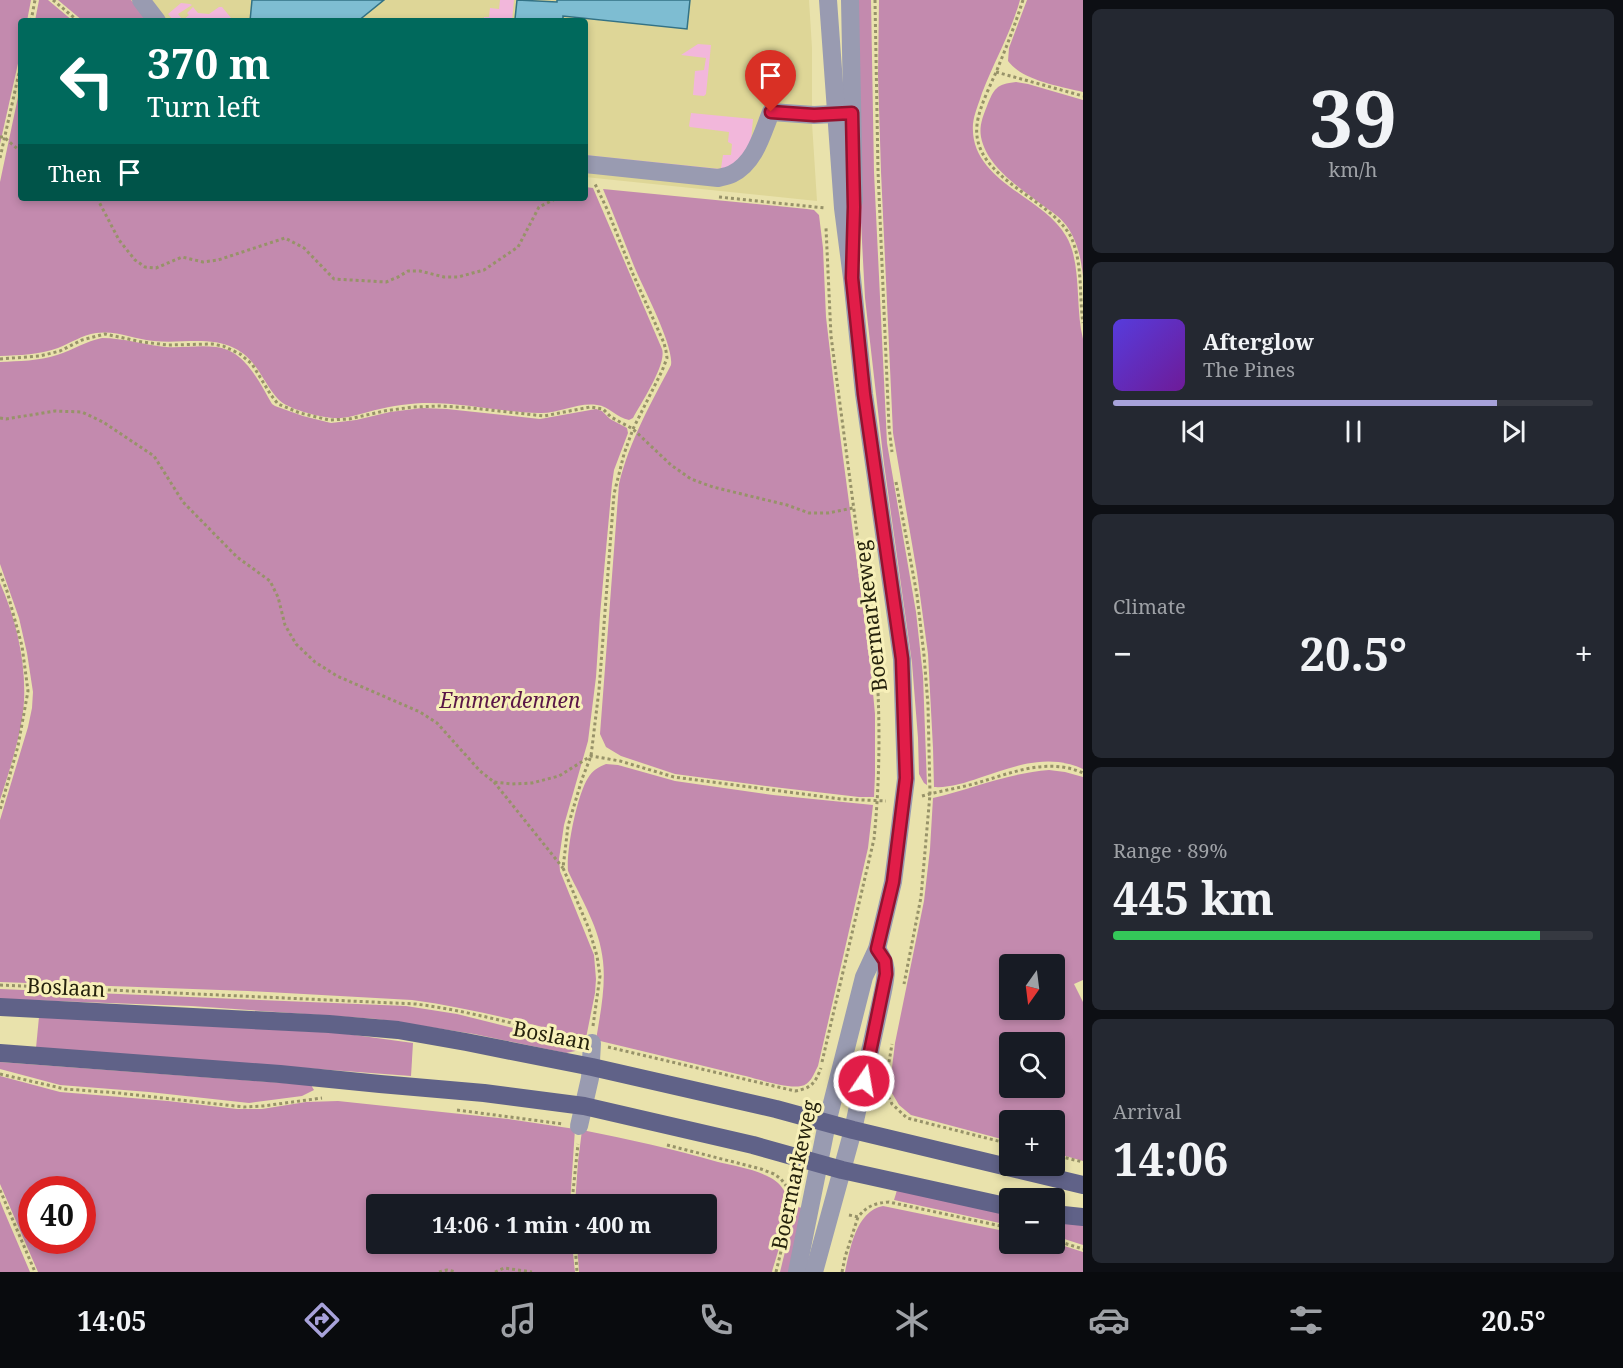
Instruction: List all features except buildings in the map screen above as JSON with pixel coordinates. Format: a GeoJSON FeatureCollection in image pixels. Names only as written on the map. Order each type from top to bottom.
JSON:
{"type":"FeatureCollection","features":[{"type":"Feature","properties":{"kind":"main road","name":"Boslaan"},"geometry":{"type":"LineString","coordinates":[[0,1007],[329,1024],[398,1030],[592,1067],[776,1109],[853,1130],[1083,1185]]}},
{"type":"Feature","properties":{"kind":"main road"},"geometry":{"type":"LineString","coordinates":[[0,1053],[269,1073],[484,1093],[584,1106],[753,1145],[842,1170],[999,1205]]}},
{"type":"Feature","properties":{"kind":"main road"},"geometry":{"type":"LineString","coordinates":[[1065,1215],[1083,1217]]}},
{"type":"Feature","properties":{"kind":"street"},"geometry":{"type":"LineString","coordinates":[[141,0],[155,18]]}},
{"type":"Feature","properties":{"kind":"street","name":"Boermarkeweg"},"geometry":{"type":"LineString","coordinates":[[828,0],[844,113]]}},
{"type":"Feature","properties":{"kind":"street","name":"Boermarkeweg"},"geometry":{"type":"LineString","coordinates":[[797,1272],[827,1123],[864,976],[877,949],[893,882],[906,778],[902,659],[864,394],[843,208],[844,113],[850,0]]}},
{"type":"Feature","properties":{"kind":"street"},"geometry":{"type":"LineString","coordinates":[[588,164],[717,178],[732,174],[754,154],[771,112],[814,115],[844,113]]}},
{"type":"Feature","properties":{"kind":"street","name":"Boermarkeweg"},"geometry":{"type":"LineString","coordinates":[[814,1272],[853,1130],[886,974],[885,961],[877,949]]}},
{"type":"Feature","properties":{"kind":"street"},"geometry":{"type":"LineString","coordinates":[[579,1126],[592,1067],[592,1043]]}},
{"type":"Feature","properties":{"kind":"path"},"geometry":{"type":"LineString","coordinates":[[32,18],[35,0]]}},
{"type":"Feature","properties":{"kind":"path"},"geometry":{"type":"LineString","coordinates":[[53,0],[74,18]]}},
{"type":"Feature","properties":{"kind":"path"},"geometry":{"type":"LineString","coordinates":[[1023,0],[983,103],[977,125],[980,149],[985,158],[1007,181],[1054,216],[1071,237],[1079,270],[1083,323]]}},
{"type":"Feature","properties":{"kind":"path"},"geometry":{"type":"LineString","coordinates":[[996,72],[1083,96]]}},
{"type":"Feature","properties":{"kind":"path"},"geometry":{"type":"LineString","coordinates":[[0,158],[2,137],[18,76]]}},
{"type":"Feature","properties":{"kind":"path"},"geometry":{"type":"LineString","coordinates":[[2,137],[18,150]]}},
{"type":"Feature","properties":{"kind":"path"},"geometry":{"type":"LineString","coordinates":[[563,868],[568,826],[591,756],[599,690],[614,494],[633,429],[667,358],[595,184]]}},
{"type":"Feature","properties":{"kind":"path"},"geometry":{"type":"LineString","coordinates":[[99,201],[119,240],[135,260],[145,267],[156,268],[182,257],[203,262],[218,260],[285,238],[304,248],[334,279],[386,282],[408,271],[458,277],[484,270],[518,247],[539,207],[551,201]]}},
{"type":"Feature","properties":{"kind":"path"},"geometry":{"type":"LineString","coordinates":[[826,220],[831,336],[878,692],[879,729],[878,801],[874,839],[820,1070],[840,1075]]}},
{"type":"Feature","properties":{"kind":"path"},"geometry":{"type":"LineString","coordinates":[[0,359],[40,356],[105,334],[168,345],[212,344],[232,350],[252,364],[278,404],[329,420],[413,407],[472,408],[544,416],[590,407],[603,409],[611,417],[633,429],[671,465],[691,479],[713,487],[787,505],[808,513],[828,513],[853,508]]}},
{"type":"Feature","properties":{"kind":"path"},"geometry":{"type":"LineString","coordinates":[[0,418],[55,411],[82,412],[103,422],[154,456],[183,502],[237,557],[270,581],[278,597],[285,625],[296,644],[315,662],[337,676],[420,712],[437,723],[480,771],[494,782],[563,868],[589,929],[600,976],[591,1036],[592,1043]]}},
{"type":"Feature","properties":{"kind":"path"},"geometry":{"type":"LineString","coordinates":[[0,573],[22,646],[28,692],[18,746],[0,810]]}},
{"type":"Feature","properties":{"kind":"path"},"geometry":{"type":"LineString","coordinates":[[494,782],[532,783],[559,776],[591,756],[620,761],[674,777],[806,795],[878,801]]}},
{"type":"Feature","properties":{"kind":"path"},"geometry":{"type":"LineString","coordinates":[[930,794],[1025,769],[1055,766],[1083,773]]}},
{"type":"Feature","properties":{"kind":"path"},"geometry":{"type":"LineString","coordinates":[[0,1074],[65,1089],[244,1107],[324,1098]]}},
{"type":"Feature","properties":{"kind":"path"},"geometry":{"type":"LineString","coordinates":[[864,1081],[885,1086],[892,1104],[907,1118],[999,1141]]}},
{"type":"Feature","properties":{"kind":"path"},"geometry":{"type":"LineString","coordinates":[[776,1109],[781,1089]]}},
{"type":"Feature","properties":{"kind":"path"},"geometry":{"type":"LineString","coordinates":[[453,1110],[579,1126],[573,1194]]}},
{"type":"Feature","properties":{"kind":"path"},"geometry":{"type":"LineString","coordinates":[[660,1144],[761,1168],[781,1179],[787,1187],[791,1202],[811,1206]]}},
{"type":"Feature","properties":{"kind":"path"},"geometry":{"type":"LineString","coordinates":[[1065,1158],[1083,1162]]}},
{"type":"Feature","properties":{"kind":"path"},"geometry":{"type":"LineString","coordinates":[[0,1190],[35,1272]]}},
{"type":"Feature","properties":{"kind":"path"},"geometry":{"type":"LineString","coordinates":[[842,1272],[858,1217],[870,1205],[889,1203],[999,1226]]}},
{"type":"Feature","properties":{"kind":"path"},"geometry":{"type":"LineString","coordinates":[[830,1210],[858,1217]]}},
{"type":"Feature","properties":{"kind":"path"},"geometry":{"type":"LineString","coordinates":[[1065,1243],[1083,1249]]}},
{"type":"Feature","properties":{"kind":"path"},"geometry":{"type":"LineString","coordinates":[[576,1254],[577,1272]]}},
{"type":"Feature","properties":{"kind":"path"},"geometry":{"type":"LineString","coordinates":[[495,1272],[504,1268],[532,1272]]}},
{"type":"Feature","properties":{"kind":"path"},"geometry":{"type":"LineString","coordinates":[[439,1272],[447,1270],[456,1272]]}},
{"type":"Feature","properties":{"kind":"shaded area"},"geometry":{"type":"Polygon","coordinates":[[[61,0],[809,0],[812,48],[812,123],[817,201],[588,177],[588,18],[82,18],[61,0]]]}},
{"type":"Feature","properties":{"kind":"shaded area"},"geometry":{"type":"Polygon","coordinates":[[[500,0],[514,0],[512,18],[484,18],[489,17],[490,8],[499,9],[500,0]]]}},
{"type":"Feature","properties":{"kind":"shaded area"},"geometry":{"type":"Polygon","coordinates":[[[181,3],[192,5],[178,14],[181,18],[171,18],[168,14],[181,3]]]}},
{"type":"Feature","properties":{"kind":"shaded area"},"geometry":{"type":"Polygon","coordinates":[[[193,7],[198,13],[209,14],[222,7],[231,18],[185,18],[193,7]]]}},
{"type":"Feature","properties":{"kind":"shaded area"},"geometry":{"type":"Polygon","coordinates":[[[698,44],[711,45],[704,96],[693,95],[695,71],[704,70],[706,58],[681,55],[698,44]]]}},
{"type":"Feature","properties":{"kind":"shaded area"},"geometry":{"type":"Polygon","coordinates":[[[691,113],[753,119],[751,141],[746,154],[727,170],[588,158],[588,155],[720,169],[723,155],[731,155],[732,144],[728,142],[729,132],[689,126],[691,113]]]}},
{"type":"Feature","properties":{"kind":"green space"},"geometry":{"type":"Polygon","coordinates":[[[0,0],[31,0],[28,18],[18,18],[18,63],[0,144],[0,0]]]}},
{"type":"Feature","properties":{"kind":"green space"},"geometry":{"type":"Polygon","coordinates":[[[39,0],[48,0],[69,18],[36,18],[39,0]]]}},
{"type":"Feature","properties":{"kind":"green space"},"geometry":{"type":"Polygon","coordinates":[[[58,0],[131,0],[146,18],[79,18],[58,0]]]}},
{"type":"Feature","properties":{"kind":"green space"},"geometry":{"type":"Polygon","coordinates":[[[859,0],[871,0],[874,172],[887,443],[916,612],[923,676],[927,785],[919,774],[912,663],[884,464],[865,298],[859,185],[859,0]]]}},
{"type":"Feature","properties":{"kind":"green space"},"geometry":{"type":"Polygon","coordinates":[[[879,0],[1020,0],[982,93],[973,124],[975,144],[983,160],[995,174],[1055,222],[1066,236],[1074,259],[1083,339],[1083,769],[1057,762],[1031,763],[956,785],[934,787],[928,654],[917,573],[893,433],[881,172],[878,75],[879,0]]]}},
{"type":"Feature","properties":{"kind":"green space"},"geometry":{"type":"Polygon","coordinates":[[[1027,0],[1083,0],[1083,92],[1032,78],[1008,61],[1009,48],[1027,0]]]}},
{"type":"Feature","properties":{"kind":"green space"},"geometry":{"type":"Polygon","coordinates":[[[1016,82],[1083,100],[1083,276],[1078,249],[1066,225],[998,168],[990,158],[981,137],[981,125],[992,95],[1000,86],[1016,82]]]}},
{"type":"Feature","properties":{"kind":"green space"},"geometry":{"type":"Polygon","coordinates":[[[18,97],[18,201],[588,201],[588,187],[593,188],[662,349],[661,364],[647,394],[633,418],[629,420],[597,405],[583,405],[539,413],[422,403],[388,407],[337,418],[312,414],[282,403],[248,358],[234,348],[215,342],[164,342],[103,332],[86,335],[44,352],[0,356],[0,182],[18,97]]]}},
{"type":"Feature","properties":{"kind":"green space"},"geometry":{"type":"Polygon","coordinates":[[[603,189],[807,209],[814,210],[819,215],[826,317],[870,661],[875,714],[874,797],[675,774],[621,756],[606,747],[600,734],[619,484],[623,468],[648,408],[671,365],[671,356],[663,331],[603,189]]]}},
{"type":"Feature","properties":{"kind":"green space","name":"Emmerdennen"},"geometry":{"type":"Polygon","coordinates":[[[102,338],[166,347],[210,346],[226,349],[250,368],[272,404],[303,416],[331,423],[422,408],[540,419],[596,409],[627,428],[628,433],[614,470],[612,484],[596,677],[588,741],[564,825],[559,859],[560,871],[594,955],[595,993],[586,1038],[521,1021],[412,1000],[248,991],[0,982],[0,820],[28,727],[33,692],[19,618],[0,564],[0,362],[50,357],[102,338]]]}},
{"type":"Feature","properties":{"kind":"green space"},"geometry":{"type":"Polygon","coordinates":[[[0,583],[19,641],[24,701],[18,738],[0,800],[0,583]]]}},
{"type":"Feature","properties":{"kind":"green space"},"geometry":{"type":"Polygon","coordinates":[[[606,764],[618,765],[675,781],[773,795],[873,805],[868,848],[818,1066],[807,1084],[795,1087],[780,1085],[596,1040],[604,981],[603,961],[590,915],[568,871],[568,862],[573,823],[584,786],[593,771],[606,764]]]}},
{"type":"Feature","properties":{"kind":"green space"},"geometry":{"type":"Polygon","coordinates":[[[1049,770],[1083,777],[1083,980],[1074,984],[1083,1002],[1083,1161],[1065,1156],[1065,1110],[999,1110],[999,1138],[911,1115],[899,1105],[890,1084],[895,1043],[924,901],[933,798],[1005,778],[1049,770]]]}},
{"type":"Feature","properties":{"kind":"green space"},"geometry":{"type":"Polygon","coordinates":[[[0,989],[406,1006],[457,1014],[582,1045],[580,1050],[566,1053],[474,1034],[377,1019],[191,1006],[0,999],[0,989]]]}},
{"type":"Feature","properties":{"kind":"green space"},"geometry":{"type":"Polygon","coordinates":[[[39,1017],[340,1033],[413,1043],[411,1076],[36,1048],[39,1017]]]}},
{"type":"Feature","properties":{"kind":"green space"},"geometry":{"type":"Polygon","coordinates":[[[0,1062],[311,1085],[314,1090],[302,1096],[249,1103],[60,1085],[0,1069],[0,1062]]]}},
{"type":"Feature","properties":{"kind":"green space"},"geometry":{"type":"Polygon","coordinates":[[[0,1076],[60,1092],[237,1109],[262,1109],[306,1102],[338,1101],[508,1119],[575,1129],[571,1194],[366,1194],[366,1254],[573,1254],[575,1272],[38,1272],[30,1254],[96,1254],[96,1176],[18,1176],[18,1226],[0,1184],[0,1076]]]}},
{"type":"Feature","properties":{"kind":"green space"},"geometry":{"type":"Polygon","coordinates":[[[582,1130],[745,1168],[776,1181],[786,1195],[787,1211],[772,1272],[579,1272],[578,1254],[717,1254],[717,1194],[576,1194],[582,1130]]]}},
{"type":"Feature","properties":{"kind":"green space"},"geometry":{"type":"Polygon","coordinates":[[[898,1187],[999,1210],[999,1223],[894,1200],[898,1187]]]}},
{"type":"Feature","properties":{"kind":"green space"},"geometry":{"type":"Polygon","coordinates":[[[0,1201],[18,1244],[18,1254],[22,1254],[30,1272],[0,1272],[0,1201]]]}},
{"type":"Feature","properties":{"kind":"green space"},"geometry":{"type":"Polygon","coordinates":[[[883,1206],[999,1230],[999,1254],[1065,1254],[1065,1246],[1083,1252],[1083,1272],[845,1272],[852,1242],[860,1223],[874,1209],[883,1206]]]}},
{"type":"Feature","properties":{"kind":"green space"},"geometry":{"type":"Polygon","coordinates":[[[796,1207],[804,1208],[790,1272],[780,1272],[796,1207]]]}},
{"type":"Feature","properties":{"kind":"green space"},"geometry":{"type":"Polygon","coordinates":[[[1065,1220],[1083,1222],[1083,1245],[1065,1239],[1065,1220]]]}},
{"type":"Feature","properties":{"kind":"route"},"geometry":{"type":"LineString","coordinates":[[771,112],[814,115],[852,113],[854,207],[852,278],[864,394],[902,659],[906,778],[893,882],[877,949],[885,961],[886,974],[864,1081]]}}]}
